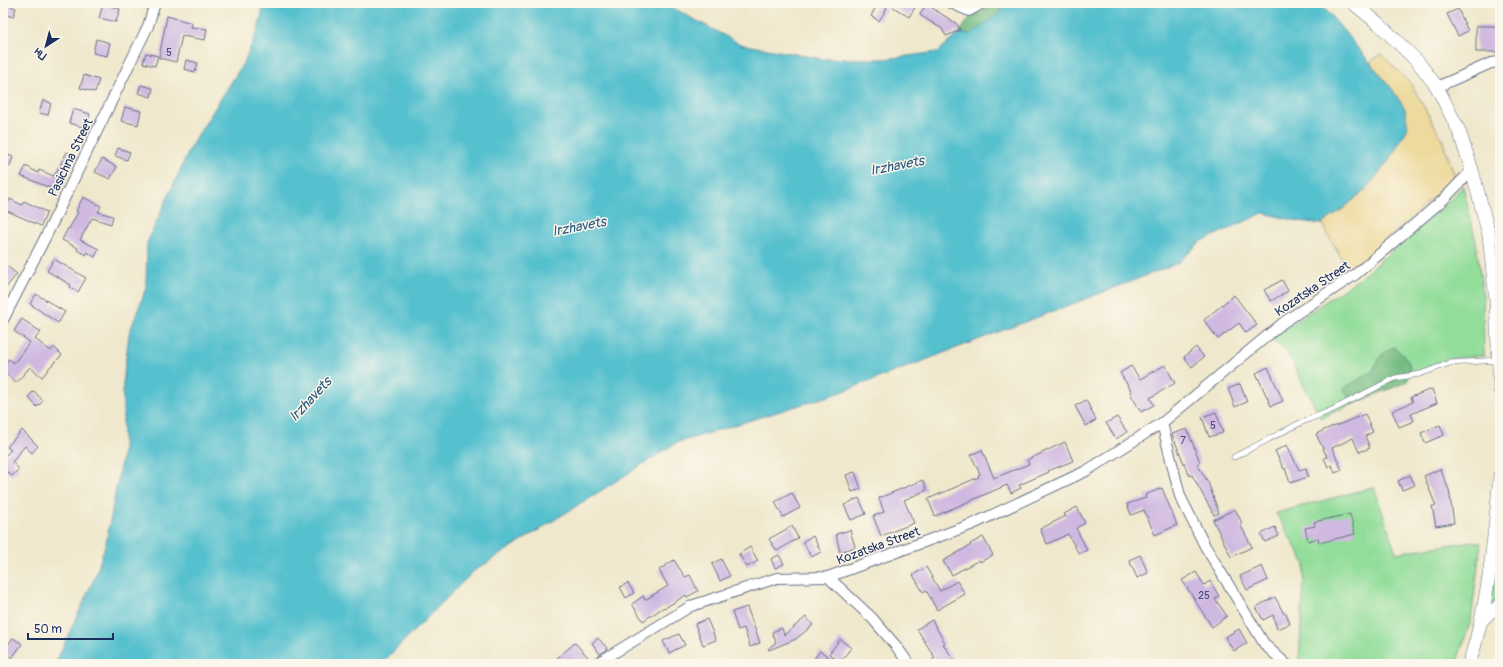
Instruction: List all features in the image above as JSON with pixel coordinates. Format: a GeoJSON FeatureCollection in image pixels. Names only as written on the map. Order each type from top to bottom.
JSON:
{"type":"FeatureCollection","features":[{"type":"Feature","properties":{"kind":"street","name":"Pasichna Street"},"geometry":{"type":"LineString","coordinates":[[3,320],[47,234],[148,26],[155,3]]}},
{"type":"Feature","properties":{"kind":"street"},"geometry":{"type":"LineString","coordinates":[[951,3],[969,11],[983,3]]}},
{"type":"Feature","properties":{"kind":"street"},"geometry":{"type":"LineString","coordinates":[[1353,3],[1379,24],[1412,57],[1437,87],[1459,131],[1472,170],[1489,236],[1496,301],[1500,390]]}},
{"type":"Feature","properties":{"kind":"street"},"geometry":{"type":"LineString","coordinates":[[1437,87],[1491,63],[1500,62]]}},
{"type":"Feature","properties":{"kind":"street","name":"Kozatska Street"},"geometry":{"type":"LineString","coordinates":[[596,664],[691,606],[777,578],[828,577],[973,524],[1086,471],[1162,423],[1284,322],[1362,269],[1443,200],[1472,170]]}},
{"type":"Feature","properties":{"kind":"street"},"geometry":{"type":"LineString","coordinates":[[1162,423],[1180,496],[1205,546],[1265,645],[1286,664]]}},
{"type":"Feature","properties":{"kind":"street"},"geometry":{"type":"LineString","coordinates":[[1469,664],[1481,621],[1493,543],[1500,476]]}},
{"type":"Feature","properties":{"kind":"street"},"geometry":{"type":"LineString","coordinates":[[828,577],[872,618],[896,646],[908,664]]}},
{"type":"Feature","properties":{"kind":"street"},"geometry":{"type":"LineString","coordinates":[[1481,621],[1490,612],[1500,606]]}},
{"type":"Feature","properties":{"kind":"lane"},"geometry":{"type":"LineString","coordinates":[[1234,457],[1300,422],[1334,409],[1395,378],[1420,374],[1450,363],[1499,359]]}},
{"type":"Feature","properties":{"kind":"green space"},"geometry":{"type":"Polygon","coordinates":[[[991,3],[1010,3],[984,26],[971,34],[959,33],[971,16],[981,13],[991,3]]]}},
{"type":"Feature","properties":{"kind":"green space"},"geometry":{"type":"Polygon","coordinates":[[[1463,186],[1476,242],[1483,298],[1484,356],[1449,359],[1419,372],[1411,371],[1408,360],[1382,355],[1372,372],[1343,389],[1353,404],[1321,418],[1286,351],[1271,338],[1359,279],[1448,202],[1463,186]]]}},
{"type":"Feature","properties":{"kind":"green space"},"geometry":{"type":"Polygon","coordinates":[[[1393,347],[1406,358],[1410,365],[1407,382],[1353,404],[1343,389],[1372,372],[1382,355],[1393,347]]]}},
{"type":"Feature","properties":{"kind":"green space"},"geometry":{"type":"Polygon","coordinates":[[[1374,487],[1396,553],[1472,541],[1481,543],[1471,620],[1456,664],[1302,664],[1299,660],[1305,564],[1276,513],[1374,487]]]}},
{"type":"Feature","properties":{"kind":"green space"},"geometry":{"type":"Polygon","coordinates":[[[1500,527],[1500,598],[1490,605],[1500,527]]]}},
{"type":"Feature","properties":{"kind":"sand"},"geometry":{"type":"Polygon","coordinates":[[[1381,54],[1411,84],[1441,137],[1455,176],[1405,224],[1349,271],[1322,224],[1344,208],[1367,188],[1405,109],[1392,89],[1370,62],[1381,54]]]}},
{"type":"Feature","properties":{"kind":"water","name":"Irzhavets"},"geometry":{"type":"Polygon","coordinates":[[[264,3],[664,3],[740,44],[823,59],[885,59],[938,52],[959,33],[971,34],[983,26],[1010,3],[1315,3],[1327,11],[1392,89],[1405,109],[1408,128],[1390,159],[1367,188],[1344,208],[1322,224],[1298,221],[1263,213],[1200,242],[1178,263],[1135,280],[836,394],[676,443],[474,571],[381,664],[55,664],[95,577],[106,543],[123,451],[123,382],[129,334],[146,288],[147,243],[191,146],[244,62],[259,27],[264,3]]]}},
{"type":"Feature","properties":{"kind":"building"},"geometry":{"type":"Polygon","coordinates":[[[878,3],[887,8],[879,21],[871,16],[878,3]]]}},
{"type":"Feature","properties":{"kind":"building"},"geometry":{"type":"Polygon","coordinates":[[[887,3],[918,3],[909,17],[887,3]]]}},
{"type":"Feature","properties":{"kind":"building"},"geometry":{"type":"Polygon","coordinates":[[[3,4],[16,8],[13,17],[3,14],[3,4]]]}},
{"type":"Feature","properties":{"kind":"building"},"geometry":{"type":"Polygon","coordinates":[[[103,4],[120,9],[116,22],[99,18],[103,4]]]}},
{"type":"Feature","properties":{"kind":"building"},"geometry":{"type":"Polygon","coordinates":[[[926,4],[957,24],[960,30],[946,36],[942,29],[920,15],[926,4]]]}},
{"type":"Feature","properties":{"kind":"building"},"geometry":{"type":"Polygon","coordinates":[[[1458,9],[1468,31],[1458,36],[1447,14],[1458,9]]]}},
{"type":"Feature","properties":{"kind":"building"},"geometry":{"type":"Polygon","coordinates":[[[167,16],[192,23],[191,27],[207,29],[205,40],[182,36],[176,62],[159,58],[167,16]]]}},
{"type":"Feature","properties":{"kind":"building"},"geometry":{"type":"Polygon","coordinates":[[[1476,26],[1500,26],[1500,52],[1476,52],[1476,26]]]}},
{"type":"Feature","properties":{"kind":"building"},"geometry":{"type":"Polygon","coordinates":[[[96,39],[110,43],[107,56],[93,53],[96,39]]]}},
{"type":"Feature","properties":{"kind":"building"},"geometry":{"type":"Polygon","coordinates":[[[146,53],[158,56],[155,66],[143,63],[146,53]]]}},
{"type":"Feature","properties":{"kind":"building"},"geometry":{"type":"Polygon","coordinates":[[[186,60],[198,63],[195,72],[184,69],[186,60]]]}},
{"type":"Feature","properties":{"kind":"building"},"geometry":{"type":"Polygon","coordinates":[[[84,75],[99,80],[95,92],[80,88],[84,75]]]}},
{"type":"Feature","properties":{"kind":"building"},"geometry":{"type":"Polygon","coordinates":[[[141,85],[153,88],[151,97],[138,93],[141,85]]]}},
{"type":"Feature","properties":{"kind":"building"},"geometry":{"type":"Polygon","coordinates":[[[43,100],[51,103],[48,115],[39,113],[43,100]]]}},
{"type":"Feature","properties":{"kind":"building"},"geometry":{"type":"Polygon","coordinates":[[[125,107],[141,111],[138,125],[121,121],[125,107]]]}},
{"type":"Feature","properties":{"kind":"building"},"geometry":{"type":"Polygon","coordinates":[[[73,109],[90,114],[86,128],[69,123],[73,109]]]}},
{"type":"Feature","properties":{"kind":"building"},"geometry":{"type":"Polygon","coordinates":[[[118,148],[130,152],[127,160],[115,156],[118,148]]]}},
{"type":"Feature","properties":{"kind":"building"},"geometry":{"type":"Polygon","coordinates":[[[67,152],[73,155],[58,191],[21,176],[26,166],[38,173],[39,170],[54,176],[67,152]]]}},
{"type":"Feature","properties":{"kind":"building"},"geometry":{"type":"Polygon","coordinates":[[[3,153],[13,157],[10,166],[3,163],[3,153]]]}},
{"type":"Feature","properties":{"kind":"building"},"geometry":{"type":"Polygon","coordinates":[[[102,159],[117,167],[110,179],[95,172],[102,159]]]}},
{"type":"Feature","properties":{"kind":"building"},"geometry":{"type":"Polygon","coordinates":[[[83,197],[101,206],[98,212],[113,216],[111,224],[92,218],[80,240],[99,249],[95,257],[87,252],[86,255],[77,250],[78,248],[62,240],[78,212],[76,211],[83,197]]]}},
{"type":"Feature","properties":{"kind":"building"},"geometry":{"type":"Polygon","coordinates":[[[10,199],[22,205],[24,201],[47,212],[41,226],[5,210],[10,199]]]}},
{"type":"Feature","properties":{"kind":"building"},"geometry":{"type":"Polygon","coordinates":[[[54,259],[86,278],[78,292],[70,287],[71,285],[47,271],[54,259]]]}},
{"type":"Feature","properties":{"kind":"building"},"geometry":{"type":"Polygon","coordinates":[[[3,263],[17,274],[3,291],[3,263]]]}},
{"type":"Feature","properties":{"kind":"building"},"geometry":{"type":"Polygon","coordinates":[[[1282,280],[1288,291],[1271,301],[1264,290],[1282,280]]]}},
{"type":"Feature","properties":{"kind":"building"},"geometry":{"type":"Polygon","coordinates":[[[36,294],[65,312],[58,323],[30,304],[36,294]]]}},
{"type":"Feature","properties":{"kind":"building"},"geometry":{"type":"Polygon","coordinates":[[[1234,295],[1257,325],[1246,333],[1239,323],[1218,339],[1204,320],[1234,295]]]}},
{"type":"Feature","properties":{"kind":"building"},"geometry":{"type":"Polygon","coordinates":[[[22,319],[41,332],[35,339],[51,351],[54,347],[62,355],[42,377],[30,367],[16,383],[3,371],[3,365],[9,359],[14,363],[30,342],[14,331],[22,319]]]}},
{"type":"Feature","properties":{"kind":"building"},"geometry":{"type":"Polygon","coordinates":[[[1196,347],[1204,357],[1192,367],[1184,357],[1196,347]]]}},
{"type":"Feature","properties":{"kind":"building"},"geometry":{"type":"Polygon","coordinates":[[[1165,365],[1175,383],[1150,398],[1154,405],[1141,412],[1130,393],[1132,392],[1120,373],[1131,366],[1140,379],[1165,365]]]}},
{"type":"Feature","properties":{"kind":"building"},"geometry":{"type":"Polygon","coordinates":[[[1268,367],[1283,401],[1271,406],[1256,373],[1268,367]]]}},
{"type":"Feature","properties":{"kind":"building"},"geometry":{"type":"Polygon","coordinates":[[[1240,384],[1247,402],[1235,407],[1228,389],[1240,384]]]}},
{"type":"Feature","properties":{"kind":"building"},"geometry":{"type":"Polygon","coordinates":[[[1432,389],[1437,403],[1411,414],[1414,421],[1399,427],[1392,411],[1413,402],[1411,397],[1432,389]]]}},
{"type":"Feature","properties":{"kind":"building"},"geometry":{"type":"Polygon","coordinates":[[[34,391],[43,401],[37,407],[28,397],[34,391]]]}},
{"type":"Feature","properties":{"kind":"building"},"geometry":{"type":"Polygon","coordinates":[[[1086,400],[1096,420],[1086,426],[1075,406],[1086,400]]]}},
{"type":"Feature","properties":{"kind":"building"},"geometry":{"type":"Polygon","coordinates":[[[1216,412],[1223,433],[1209,437],[1202,417],[1216,412]]]}},
{"type":"Feature","properties":{"kind":"building"},"geometry":{"type":"Polygon","coordinates":[[[1365,414],[1373,432],[1365,436],[1370,448],[1359,452],[1353,438],[1332,448],[1342,470],[1335,473],[1332,465],[1328,467],[1324,458],[1327,457],[1316,434],[1365,414]]]}},
{"type":"Feature","properties":{"kind":"building"},"geometry":{"type":"Polygon","coordinates":[[[1117,417],[1127,432],[1116,439],[1106,423],[1117,417]]]}},
{"type":"Feature","properties":{"kind":"building"},"geometry":{"type":"Polygon","coordinates":[[[1440,425],[1444,435],[1425,443],[1421,433],[1440,425]]]}},
{"type":"Feature","properties":{"kind":"building"},"geometry":{"type":"Polygon","coordinates":[[[1187,429],[1200,462],[1197,464],[1208,482],[1219,513],[1214,515],[1192,475],[1190,476],[1187,471],[1172,434],[1187,429]]]}},
{"type":"Feature","properties":{"kind":"building"},"geometry":{"type":"Polygon","coordinates":[[[22,430],[38,446],[32,453],[25,446],[12,462],[19,469],[12,476],[5,470],[3,473],[3,454],[5,456],[11,450],[7,447],[22,430]]]}},
{"type":"Feature","properties":{"kind":"building"},"geometry":{"type":"Polygon","coordinates":[[[1065,442],[1073,461],[1019,485],[1021,488],[1011,493],[1007,485],[935,516],[928,499],[979,477],[978,475],[980,474],[971,455],[982,450],[994,478],[1029,464],[1027,460],[1065,442]]]}},
{"type":"Feature","properties":{"kind":"building"},"geometry":{"type":"Polygon","coordinates":[[[1287,445],[1299,470],[1306,468],[1308,477],[1290,483],[1285,468],[1284,469],[1275,451],[1287,445]]]}},
{"type":"Feature","properties":{"kind":"building"},"geometry":{"type":"Polygon","coordinates":[[[1440,469],[1449,490],[1454,523],[1436,526],[1432,506],[1436,506],[1424,476],[1440,469]]]}},
{"type":"Feature","properties":{"kind":"building"},"geometry":{"type":"Polygon","coordinates":[[[855,472],[861,489],[852,492],[846,475],[855,472]]]}},
{"type":"Feature","properties":{"kind":"building"},"geometry":{"type":"Polygon","coordinates":[[[1410,475],[1415,485],[1402,490],[1398,481],[1410,475]]]}},
{"type":"Feature","properties":{"kind":"building"},"geometry":{"type":"Polygon","coordinates":[[[923,480],[927,490],[904,500],[914,523],[881,536],[873,516],[884,512],[879,498],[923,480]]]}},
{"type":"Feature","properties":{"kind":"building"},"geometry":{"type":"Polygon","coordinates":[[[1162,488],[1177,525],[1155,535],[1144,510],[1131,515],[1127,504],[1146,498],[1145,495],[1162,488]]]}},
{"type":"Feature","properties":{"kind":"building"},"geometry":{"type":"Polygon","coordinates":[[[792,493],[800,508],[783,517],[775,502],[792,493]]]}},
{"type":"Feature","properties":{"kind":"building"},"geometry":{"type":"Polygon","coordinates":[[[859,498],[866,514],[851,520],[844,505],[859,498]]]}},
{"type":"Feature","properties":{"kind":"building"},"geometry":{"type":"Polygon","coordinates":[[[1077,507],[1085,523],[1076,528],[1087,550],[1079,554],[1068,534],[1047,544],[1040,529],[1066,516],[1064,514],[1077,507]]]}},
{"type":"Feature","properties":{"kind":"building"},"geometry":{"type":"Polygon","coordinates":[[[1235,509],[1242,523],[1240,524],[1252,547],[1231,557],[1213,520],[1235,509]]]}},
{"type":"Feature","properties":{"kind":"building"},"geometry":{"type":"Polygon","coordinates":[[[1350,514],[1355,534],[1319,543],[1318,538],[1308,541],[1305,528],[1315,526],[1314,522],[1350,514]]]}},
{"type":"Feature","properties":{"kind":"building"},"geometry":{"type":"Polygon","coordinates":[[[792,526],[798,538],[777,551],[769,539],[792,526]]]}},
{"type":"Feature","properties":{"kind":"building"},"geometry":{"type":"Polygon","coordinates":[[[1275,527],[1279,536],[1265,542],[1261,534],[1275,527]]]}},
{"type":"Feature","properties":{"kind":"building"},"geometry":{"type":"Polygon","coordinates":[[[850,530],[855,547],[840,552],[836,534],[850,530]]]}},
{"type":"Feature","properties":{"kind":"building"},"geometry":{"type":"Polygon","coordinates":[[[813,536],[821,552],[811,557],[803,541],[813,536]]]}},
{"type":"Feature","properties":{"kind":"building"},"geometry":{"type":"Polygon","coordinates":[[[983,537],[993,555],[980,562],[979,560],[952,575],[943,561],[983,537]]]}},
{"type":"Feature","properties":{"kind":"building"},"geometry":{"type":"Polygon","coordinates":[[[750,547],[758,561],[747,567],[739,554],[750,547]]]}},
{"type":"Feature","properties":{"kind":"building"},"geometry":{"type":"Polygon","coordinates":[[[779,555],[784,564],[775,568],[771,559],[779,555]]]}},
{"type":"Feature","properties":{"kind":"building"},"geometry":{"type":"Polygon","coordinates":[[[1140,555],[1148,573],[1137,578],[1129,560],[1140,555]]]}},
{"type":"Feature","properties":{"kind":"building"},"geometry":{"type":"Polygon","coordinates":[[[721,559],[730,576],[720,581],[712,564],[721,559]]]}},
{"type":"Feature","properties":{"kind":"building"},"geometry":{"type":"Polygon","coordinates":[[[674,560],[685,577],[690,575],[698,591],[687,597],[686,595],[665,608],[664,607],[643,621],[632,604],[643,596],[645,600],[668,586],[659,570],[674,560]]]}},
{"type":"Feature","properties":{"kind":"building"},"geometry":{"type":"Polygon","coordinates":[[[1262,566],[1268,580],[1247,590],[1240,576],[1262,566]]]}},
{"type":"Feature","properties":{"kind":"building"},"geometry":{"type":"Polygon","coordinates":[[[926,567],[940,591],[957,581],[965,594],[937,610],[926,590],[923,592],[913,575],[926,567]]]}},
{"type":"Feature","properties":{"kind":"building"},"geometry":{"type":"Polygon","coordinates":[[[1196,572],[1204,585],[1210,581],[1219,596],[1215,599],[1227,616],[1212,627],[1182,580],[1196,572]]]}},
{"type":"Feature","properties":{"kind":"building"},"geometry":{"type":"Polygon","coordinates":[[[628,583],[634,593],[626,598],[620,587],[628,583]]]}},
{"type":"Feature","properties":{"kind":"building"},"geometry":{"type":"Polygon","coordinates":[[[1275,597],[1284,614],[1286,613],[1290,624],[1277,629],[1273,615],[1263,620],[1256,607],[1275,597]]]}},
{"type":"Feature","properties":{"kind":"building"},"geometry":{"type":"Polygon","coordinates":[[[747,607],[760,643],[750,647],[744,628],[738,630],[732,612],[747,607]]]}},
{"type":"Feature","properties":{"kind":"building"},"geometry":{"type":"Polygon","coordinates":[[[806,617],[813,625],[796,639],[769,650],[768,649],[776,642],[772,632],[782,628],[784,635],[806,617]]]}},
{"type":"Feature","properties":{"kind":"building"},"geometry":{"type":"Polygon","coordinates":[[[707,619],[716,640],[703,645],[695,624],[707,619]]]}},
{"type":"Feature","properties":{"kind":"building"},"geometry":{"type":"Polygon","coordinates":[[[932,620],[945,643],[943,644],[954,660],[948,664],[927,664],[935,658],[917,629],[932,620]]]}},
{"type":"Feature","properties":{"kind":"building"},"geometry":{"type":"Polygon","coordinates":[[[1239,629],[1247,643],[1234,651],[1225,637],[1239,629]]]}},
{"type":"Feature","properties":{"kind":"building"},"geometry":{"type":"Polygon","coordinates":[[[679,634],[685,645],[669,653],[663,641],[679,634]]]}},
{"type":"Feature","properties":{"kind":"building"},"geometry":{"type":"Polygon","coordinates":[[[13,638],[22,644],[12,658],[3,651],[13,638]]]}},
{"type":"Feature","properties":{"kind":"building"},"geometry":{"type":"Polygon","coordinates":[[[598,638],[608,649],[600,654],[592,643],[598,638]]]}},
{"type":"Feature","properties":{"kind":"building"},"geometry":{"type":"Polygon","coordinates":[[[840,639],[851,648],[840,662],[829,654],[840,639]]]}},
{"type":"Feature","properties":{"kind":"building"},"geometry":{"type":"Polygon","coordinates":[[[575,643],[588,657],[580,664],[550,664],[575,643]]]}},
{"type":"Feature","properties":{"kind":"building"},"geometry":{"type":"Polygon","coordinates":[[[820,651],[838,664],[822,664],[814,659],[820,651]]]}}]}
